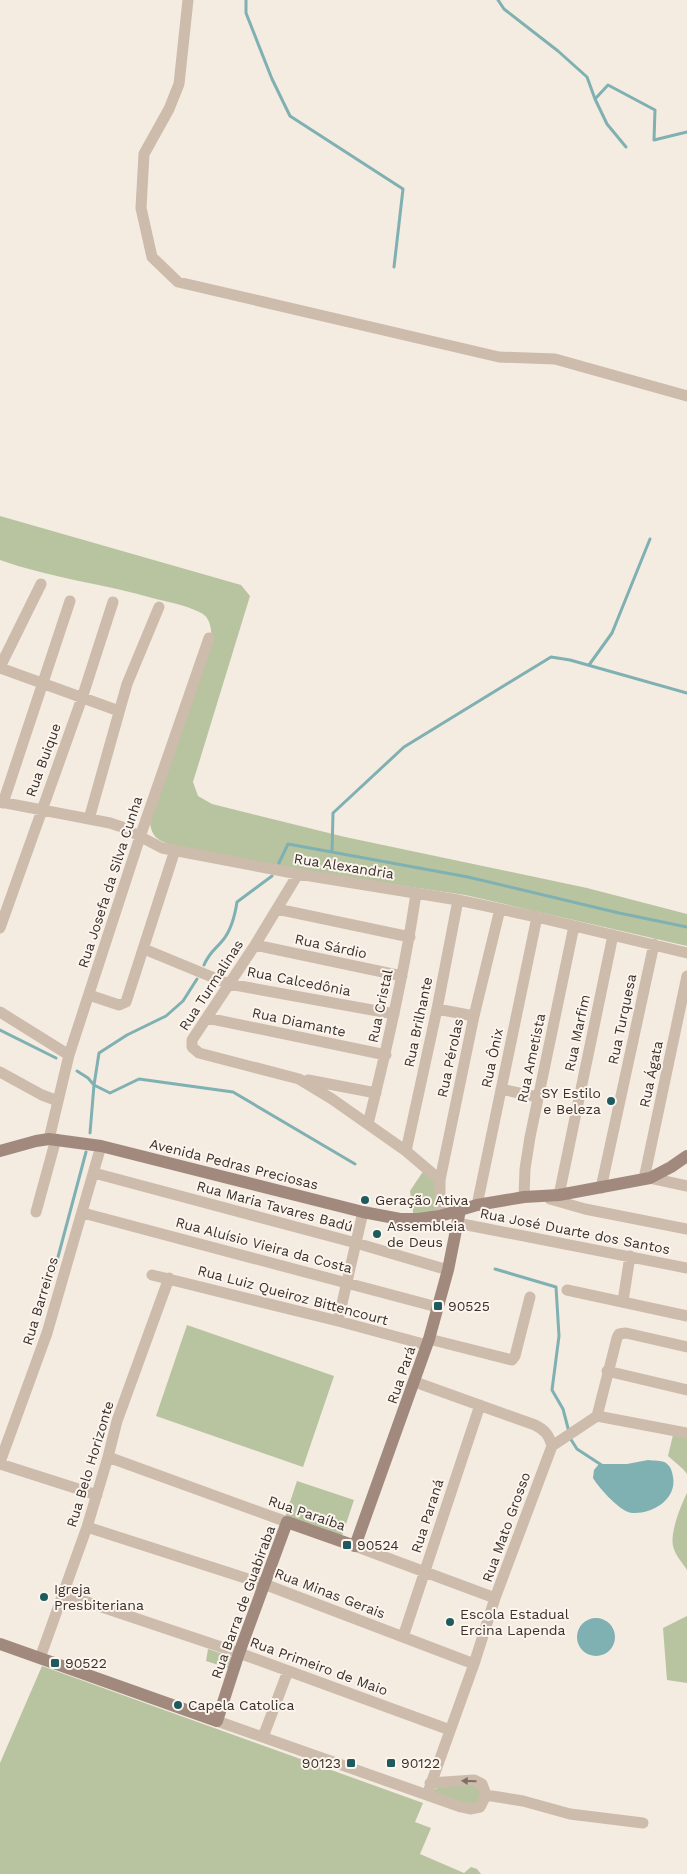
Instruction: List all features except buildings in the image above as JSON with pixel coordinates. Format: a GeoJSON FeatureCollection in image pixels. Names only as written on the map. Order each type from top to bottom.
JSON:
{"type":"FeatureCollection","features":[{"type":"Feature","properties":{"kind":"main road","name":"Avenida Pedras Preciosas"},"geometry":{"type":"LineString","coordinates":[[0,1151],[36,1141],[52,1139],[101,1146],[363,1212],[400,1219],[440,1216],[477,1205],[524,1197],[559,1196],[647,1178],[671,1167],[687,1156]]}},
{"type":"Feature","properties":{"kind":"main road","name":"Rua Pará"},"geometry":{"type":"LineString","coordinates":[[355,1546],[428,1342],[448,1270],[460,1210]]}},
{"type":"Feature","properties":{"kind":"main road","name":"Rua Paraíba"},"geometry":{"type":"LineString","coordinates":[[287,1522],[355,1546]]}},
{"type":"Feature","properties":{"kind":"main road","name":"Rua Barra de Guabiraba"},"geometry":{"type":"LineString","coordinates":[[217,1721],[287,1522]]}},
{"type":"Feature","properties":{"kind":"main road"},"geometry":{"type":"LineString","coordinates":[[0,1644],[217,1721]]}},
{"type":"Feature","properties":{"kind":"street"},"geometry":{"type":"LineString","coordinates":[[188,0],[179,84],[170,109],[144,154],[140,208],[152,256],[178,282],[499,357],[555,359],[687,396]]}},
{"type":"Feature","properties":{"kind":"street"},"geometry":{"type":"LineString","coordinates":[[41,584],[0,668],[119,711]]}},
{"type":"Feature","properties":{"kind":"street"},"geometry":{"type":"LineString","coordinates":[[2,802],[70,601]]}},
{"type":"Feature","properties":{"kind":"street","name":"Rua Buique"},"geometry":{"type":"LineString","coordinates":[[0,928],[82,698],[113,602]]}},
{"type":"Feature","properties":{"kind":"street"},"geometry":{"type":"LineString","coordinates":[[89,819],[127,684],[159,607]]}},
{"type":"Feature","properties":{"kind":"street","name":"Rua Josefa da Silva Cunha"},"geometry":{"type":"LineString","coordinates":[[36,1212],[69,1055],[140,837],[209,638]]}},
{"type":"Feature","properties":{"kind":"street","name":"Rua Alexandria"},"geometry":{"type":"LineString","coordinates":[[2,802],[116,825],[162,848],[298,874],[500,908],[687,953]]}},
{"type":"Feature","properties":{"kind":"street"},"geometry":{"type":"LineString","coordinates":[[89,995],[120,1005],[125,1004],[175,850]]}},
{"type":"Feature","properties":{"kind":"street","name":"Rua Turmalinas"},"geometry":{"type":"LineString","coordinates":[[298,874],[191,1043],[198,1053],[299,1079],[332,1098],[406,1151],[440,1180]]}},
{"type":"Feature","properties":{"kind":"street","name":"Rua Cristal"},"geometry":{"type":"LineString","coordinates":[[368,1124],[386,1055],[410,937],[416,893]]}},
{"type":"Feature","properties":{"kind":"street","name":"Rua Brilhante"},"geometry":{"type":"LineString","coordinates":[[406,1151],[437,1009],[458,900]]}},
{"type":"Feature","properties":{"kind":"street","name":"Rua Pérolas"},"geometry":{"type":"LineString","coordinates":[[440,1216],[440,1180],[474,1016],[500,908]]}},
{"type":"Feature","properties":{"kind":"street"},"geometry":{"type":"LineString","coordinates":[[277,909],[410,937]]}},
{"type":"Feature","properties":{"kind":"street","name":"Rua Ônix"},"geometry":{"type":"LineString","coordinates":[[477,1205],[536,917]]}},
{"type":"Feature","properties":{"kind":"street","name":"Rua Ametista"},"geometry":{"type":"LineString","coordinates":[[524,1197],[525,1169],[538,1097],[574,926]]}},
{"type":"Feature","properties":{"kind":"street","name":"Rua Marfim"},"geometry":{"type":"LineString","coordinates":[[559,1196],[613,935]]}},
{"type":"Feature","properties":{"kind":"street","name":"Rua Turquesa"},"geometry":{"type":"LineString","coordinates":[[601,1188],[654,944]]}},
{"type":"Feature","properties":{"kind":"street","name":"Rua Sárdio"},"geometry":{"type":"LineString","coordinates":[[254,946],[402,976]]}},
{"type":"Feature","properties":{"kind":"street","name":"Rua Calcedônia"},"geometry":{"type":"LineString","coordinates":[[144,949],[229,984],[394,1014]]}},
{"type":"Feature","properties":{"kind":"street","name":"Rua Ágata"},"geometry":{"type":"LineString","coordinates":[[647,1178],[687,976]]}},
{"type":"Feature","properties":{"kind":"street"},"geometry":{"type":"LineString","coordinates":[[437,1009],[474,1016]]}},
{"type":"Feature","properties":{"kind":"street"},"geometry":{"type":"LineString","coordinates":[[0,1012],[69,1055]]}},
{"type":"Feature","properties":{"kind":"street","name":"Rua Diamante"},"geometry":{"type":"LineString","coordinates":[[206,1018],[386,1055]]}},
{"type":"Feature","properties":{"kind":"street"},"geometry":{"type":"LineString","coordinates":[[0,1072],[42,1095],[58,1101]]}},
{"type":"Feature","properties":{"kind":"street"},"geometry":{"type":"LineString","coordinates":[[299,1079],[376,1093]]}},
{"type":"Feature","properties":{"kind":"street"},"geometry":{"type":"LineString","coordinates":[[501,1089],[538,1097]]}},
{"type":"Feature","properties":{"kind":"street","name":"Rua Barreiros"},"geometry":{"type":"LineString","coordinates":[[0,1463],[48,1333],[101,1146]]}},
{"type":"Feature","properties":{"kind":"street","name":"Rua Maria Tavares Badú"},"geometry":{"type":"LineString","coordinates":[[94,1173],[356,1243],[448,1270]]}},
{"type":"Feature","properties":{"kind":"street"},"geometry":{"type":"LineString","coordinates":[[647,1178],[687,1186]]}},
{"type":"Feature","properties":{"kind":"street"},"geometry":{"type":"LineString","coordinates":[[541,1196],[585,1209],[687,1229]]}},
{"type":"Feature","properties":{"kind":"street"},"geometry":{"type":"LineString","coordinates":[[338,1321],[363,1212]]}},
{"type":"Feature","properties":{"kind":"street","name":"Rua Aluísio Vieira da Costa"},"geometry":{"type":"LineString","coordinates":[[83,1213],[437,1307]]}},
{"type":"Feature","properties":{"kind":"street","name":"Rua José Duarte dos Santos"},"geometry":{"type":"LineString","coordinates":[[457,1223],[687,1268]]}},
{"type":"Feature","properties":{"kind":"street"},"geometry":{"type":"LineString","coordinates":[[623,1301],[630,1256]]}},
{"type":"Feature","properties":{"kind":"street","name":"Rua Luiz Queiroz Bittencourt"},"geometry":{"type":"LineString","coordinates":[[152,1275],[338,1321],[512,1360],[515,1356],[530,1297]]}},
{"type":"Feature","properties":{"kind":"street","name":"Rua Belo Horizonte"},"geometry":{"type":"LineString","coordinates":[[40,1658],[87,1527],[117,1421],[169,1278]]}},
{"type":"Feature","properties":{"kind":"street"},"geometry":{"type":"LineString","coordinates":[[567,1290],[687,1316]]}},
{"type":"Feature","properties":{"kind":"street"},"geometry":{"type":"LineString","coordinates":[[415,1382],[535,1425],[544,1430],[549,1436],[552,1446],[597,1416],[616,1338],[622,1332],[687,1348]]}},
{"type":"Feature","properties":{"kind":"street"},"geometry":{"type":"LineString","coordinates":[[608,1372],[687,1390]]}},
{"type":"Feature","properties":{"kind":"street","name":"Rua Paraná"},"geometry":{"type":"LineString","coordinates":[[403,1637],[480,1405]]}},
{"type":"Feature","properties":{"kind":"street"},"geometry":{"type":"LineString","coordinates":[[597,1416],[687,1433]]}},
{"type":"Feature","properties":{"kind":"street","name":"Rua Mato Grosso"},"geometry":{"type":"LineString","coordinates":[[429,1789],[474,1664],[495,1598],[552,1446]]}},
{"type":"Feature","properties":{"kind":"street","name":"Rua Paraíba"},"geometry":{"type":"LineString","coordinates":[[108,1457],[287,1522]]}},
{"type":"Feature","properties":{"kind":"street"},"geometry":{"type":"LineString","coordinates":[[0,1463],[97,1495]]}},
{"type":"Feature","properties":{"kind":"street","name":"Rua Minas Gerais"},"geometry":{"type":"LineString","coordinates":[[87,1527],[264,1584],[474,1664]]}},
{"type":"Feature","properties":{"kind":"street","name":"Rua Paraíba"},"geometry":{"type":"LineString","coordinates":[[355,1546],[495,1598]]}},
{"type":"Feature","properties":{"kind":"street","name":"Rua Primeiro de Maio"},"geometry":{"type":"LineString","coordinates":[[63,1594],[240,1653],[450,1730]]}},
{"type":"Feature","properties":{"kind":"street"},"geometry":{"type":"LineString","coordinates":[[264,1737],[288,1672]]}},
{"type":"Feature","properties":{"kind":"street"},"geometry":{"type":"LineString","coordinates":[[217,1721],[429,1789],[450,1804],[470,1809],[480,1806],[486,1795],[482,1784],[474,1780],[429,1789]]}},
{"type":"Feature","properties":{"kind":"street"},"geometry":{"type":"LineString","coordinates":[[486,1795],[523,1801],[570,1814],[643,1823]]}},
{"type":"Feature","properties":{"kind":"green space"},"geometry":{"type":"Polygon","coordinates":[[[0,516],[241,585],[250,596],[193,782],[198,796],[212,804],[345,837],[587,888],[687,914],[687,946],[465,895],[317,873],[168,844],[160,840],[153,834],[150,823],[212,642],[208,620],[198,611],[181,605],[38,572],[0,560],[0,516]]]}},
{"type":"Feature","properties":{"kind":"green space"},"geometry":{"type":"Polygon","coordinates":[[[426,1167],[440,1180],[440,1216],[414,1219],[410,1191],[426,1167]]]}},
{"type":"Feature","properties":{"kind":"green space"},"geometry":{"type":"Polygon","coordinates":[[[187,1325],[334,1376],[303,1467],[156,1416],[187,1325]]]}},
{"type":"Feature","properties":{"kind":"green space"},"geometry":{"type":"Polygon","coordinates":[[[673,1435],[687,1438],[687,1474],[668,1456],[673,1435]]]}},
{"type":"Feature","properties":{"kind":"green space"},"geometry":{"type":"Polygon","coordinates":[[[297,1481],[354,1500],[342,1536],[285,1517],[297,1481]]]}},
{"type":"Feature","properties":{"kind":"green space"},"geometry":{"type":"Polygon","coordinates":[[[687,1493],[687,1570],[675,1552],[672,1540],[677,1519],[687,1493]]]}},
{"type":"Feature","properties":{"kind":"green space"},"geometry":{"type":"Polygon","coordinates":[[[687,1616],[687,1683],[667,1680],[663,1628],[687,1616]]]}},
{"type":"Feature","properties":{"kind":"green space"},"geometry":{"type":"Polygon","coordinates":[[[208,1649],[232,1657],[228,1668],[206,1661],[208,1649]]]}},
{"type":"Feature","properties":{"kind":"green space"},"geometry":{"type":"Polygon","coordinates":[[[42,1666],[423,1803],[415,1822],[431,1828],[420,1854],[464,1873],[471,1867],[477,1869],[481,1874],[0,1874],[0,1763],[42,1666]]]}},
{"type":"Feature","properties":{"kind":"green space"},"geometry":{"type":"Polygon","coordinates":[[[445,1782],[482,1784],[480,1807],[427,1795],[445,1782]]]}},
{"type":"Feature","properties":{"kind":"water"},"geometry":{"type":"Polygon","coordinates":[[[648,1460],[662,1461],[668,1465],[673,1477],[673,1485],[671,1492],[662,1504],[648,1511],[633,1513],[623,1509],[600,1488],[593,1478],[594,1470],[599,1464],[627,1464],[648,1460]]]}},
{"type":"Feature","properties":{"kind":"water"},"geometry":{"type":"Polygon","coordinates":[[[596,1618],[609,1624],[615,1637],[609,1650],[596,1656],[583,1650],[577,1637],[583,1624],[596,1618]]]}},
{"type":"Feature","properties":{"kind":"waterway"},"geometry":{"type":"LineString","coordinates":[[246,0],[246,13],[272,79],[290,116],[403,189],[394,267]]}},
{"type":"Feature","properties":{"kind":"waterway"},"geometry":{"type":"LineString","coordinates":[[498,0],[504,9],[558,51],[587,77],[607,124],[626,147]]}},
{"type":"Feature","properties":{"kind":"waterway"},"geometry":{"type":"LineString","coordinates":[[595,99],[608,85],[655,110],[654,140],[687,132]]}},
{"type":"Feature","properties":{"kind":"waterway"},"geometry":{"type":"LineString","coordinates":[[589,665],[612,633],[650,539]]}},
{"type":"Feature","properties":{"kind":"waterway"},"geometry":{"type":"LineString","coordinates":[[332,852],[333,813],[404,747],[551,657],[570,660],[687,693]]}},
{"type":"Feature","properties":{"kind":"waterway"},"geometry":{"type":"LineString","coordinates":[[279,863],[288,844],[468,877],[687,927]]}},
{"type":"Feature","properties":{"kind":"waterway"},"geometry":{"type":"LineString","coordinates":[[204,965],[229,931],[237,902],[272,876]]}},
{"type":"Feature","properties":{"kind":"waterway"},"geometry":{"type":"LineString","coordinates":[[90,1133],[99,1053],[127,1035],[166,1016],[183,1001],[197,979]]}},
{"type":"Feature","properties":{"kind":"waterway"},"geometry":{"type":"LineString","coordinates":[[0,1030],[56,1058]]}},
{"type":"Feature","properties":{"kind":"waterway"},"geometry":{"type":"LineString","coordinates":[[77,1071],[88,1078],[94,1085],[110,1093],[139,1079],[233,1092],[355,1164]]}},
{"type":"Feature","properties":{"kind":"waterway"},"geometry":{"type":"LineString","coordinates":[[54,1272],[86,1152]]}},
{"type":"Feature","properties":{"kind":"waterway"},"geometry":{"type":"LineString","coordinates":[[495,1269],[556,1287],[559,1336],[552,1390],[563,1409],[569,1432]]}},
{"type":"Feature","properties":{"kind":"waterway"},"geometry":{"type":"LineString","coordinates":[[570,1438],[577,1449],[603,1466]]}},
{"type":"Feature","properties":{"kind":"place","name":"SY Estilo e Beleza"},"geometry":{"type":"Point","coordinates":[611,1101]}},
{"type":"Feature","properties":{"kind":"place","name":"Geração Ativa"},"geometry":{"type":"Point","coordinates":[365,1200]}},
{"type":"Feature","properties":{"kind":"place","name":"Assembleia de Deus"},"geometry":{"type":"Point","coordinates":[377,1234]}},
{"type":"Feature","properties":{"kind":"place","name":"90525"},"geometry":{"type":"Point","coordinates":[438,1306]}},
{"type":"Feature","properties":{"kind":"place","name":"90524"},"geometry":{"type":"Point","coordinates":[347,1545]}},
{"type":"Feature","properties":{"kind":"place","name":"Igreja Presbiteriana"},"geometry":{"type":"Point","coordinates":[44,1597]}},
{"type":"Feature","properties":{"kind":"place","name":"Escola Estadual Ercina Lapenda"},"geometry":{"type":"Point","coordinates":[450,1622]}},
{"type":"Feature","properties":{"kind":"place","name":"90522"},"geometry":{"type":"Point","coordinates":[55,1663]}},
{"type":"Feature","properties":{"kind":"place","name":"Capela Catolica"},"geometry":{"type":"Point","coordinates":[178,1705]}},
{"type":"Feature","properties":{"kind":"place","name":"90123"},"geometry":{"type":"Point","coordinates":[351,1763]}},
{"type":"Feature","properties":{"kind":"place","name":"90122"},"geometry":{"type":"Point","coordinates":[391,1763]}}]}
